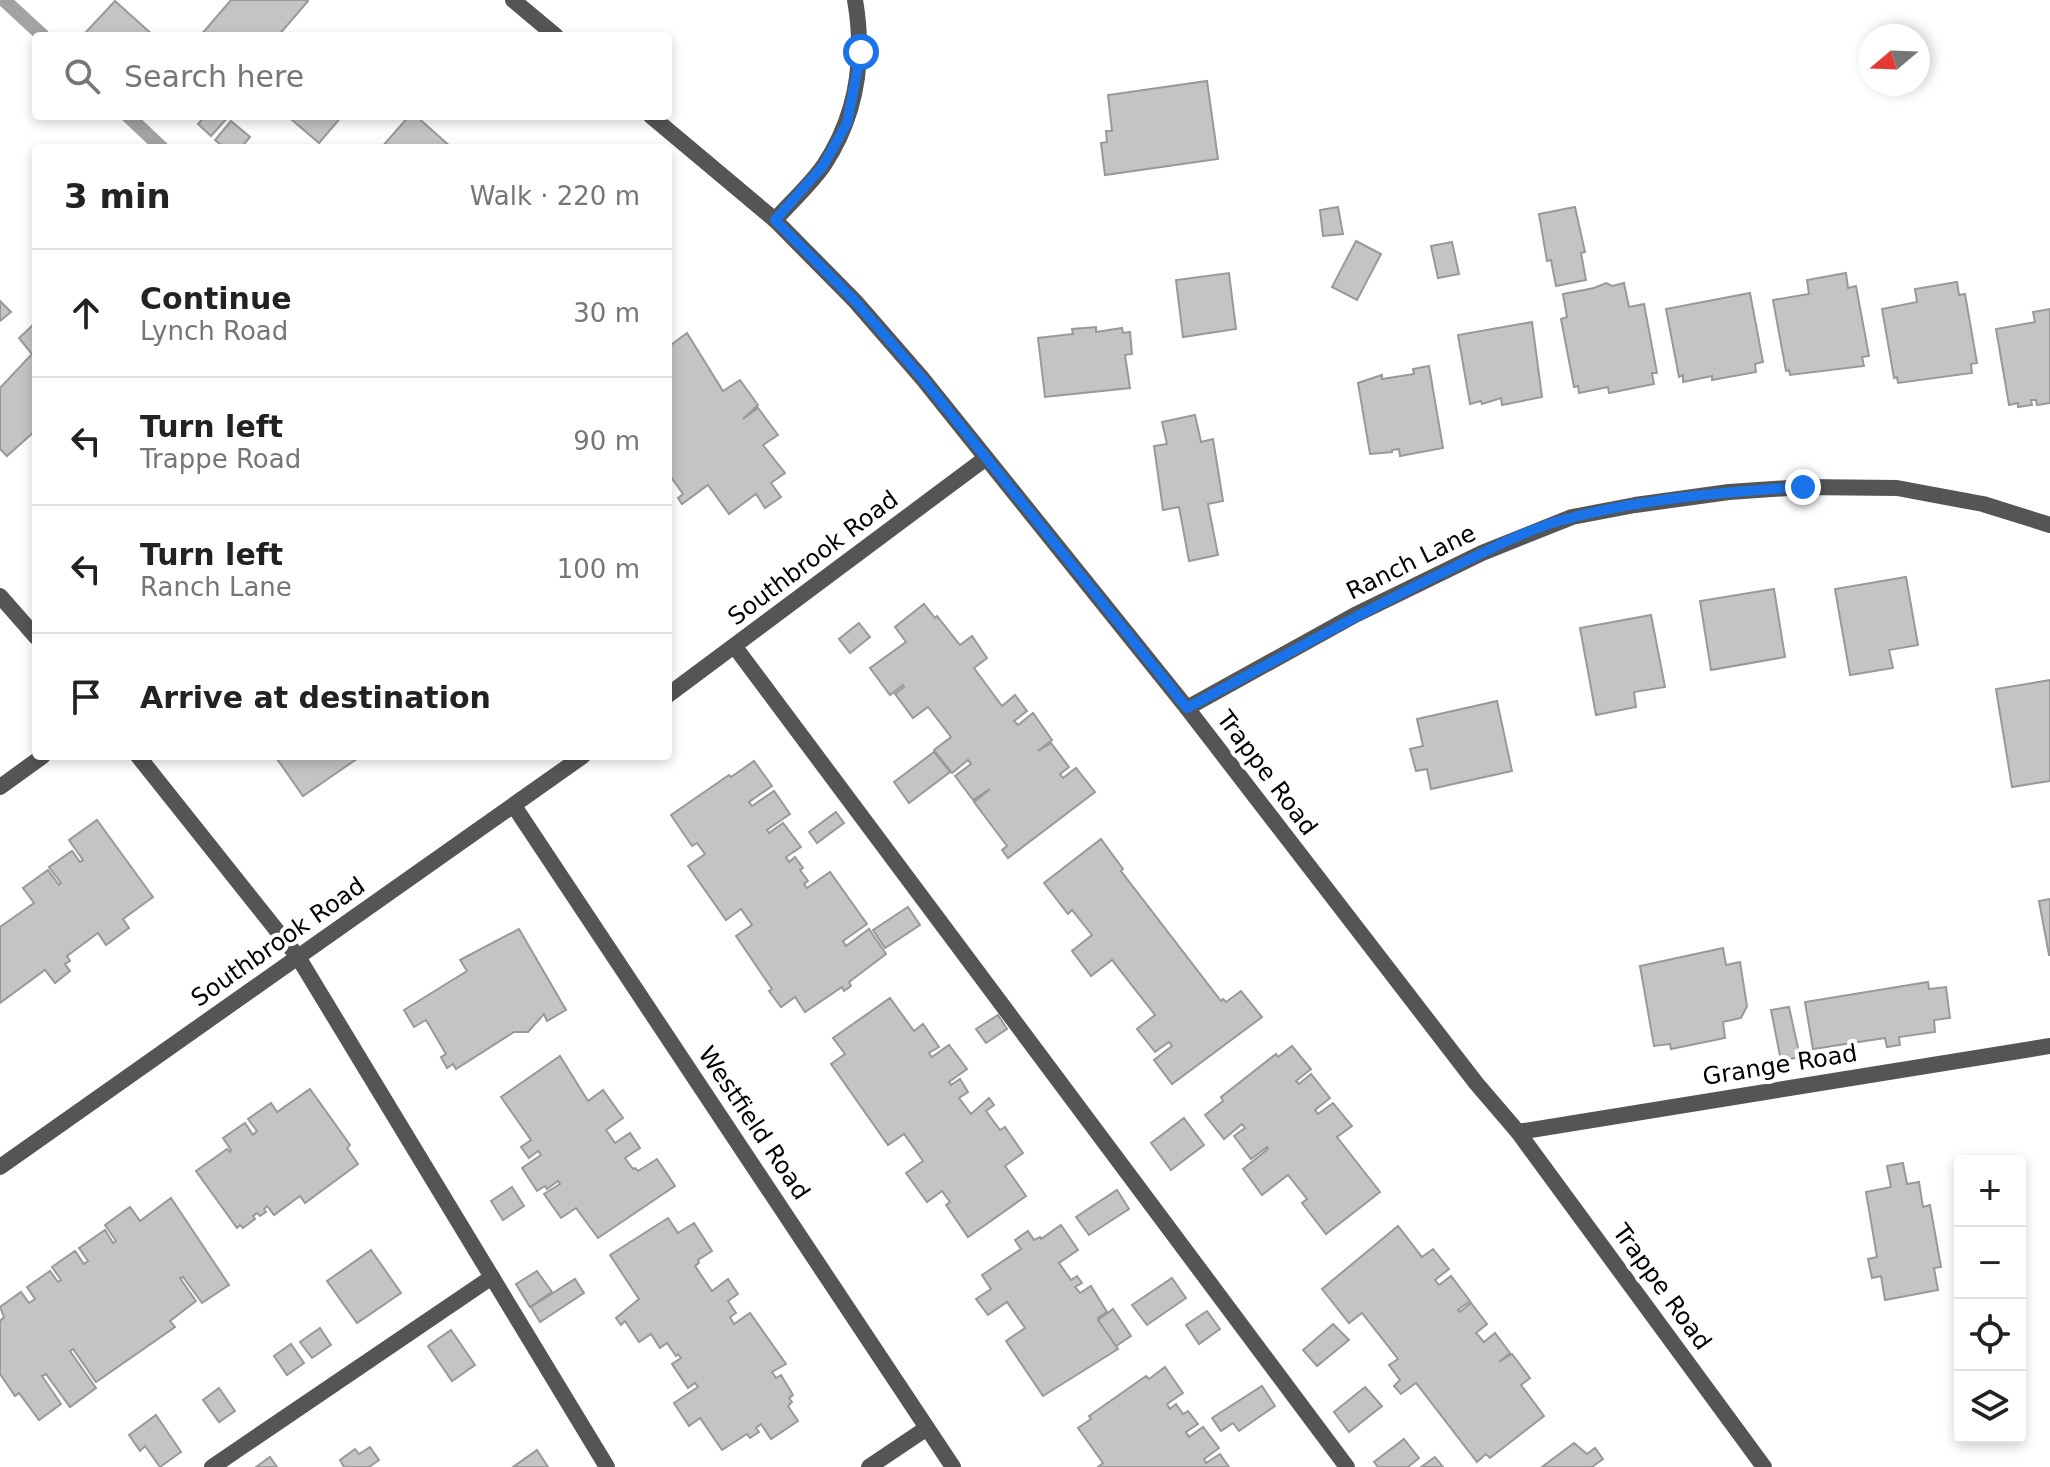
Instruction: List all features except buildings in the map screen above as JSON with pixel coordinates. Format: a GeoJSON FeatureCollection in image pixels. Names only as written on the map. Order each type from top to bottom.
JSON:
{"type":"FeatureCollection","features":[{"type":"Feature","properties":{"kind":"street"},"geometry":{"type":"LineString","coordinates":[[513,0],[551,32]]}},
{"type":"Feature","properties":{"kind":"street"},"geometry":{"type":"LineString","coordinates":[[775,220],[823,166],[847,123],[861,52],[855,0]]}},
{"type":"Feature","properties":{"kind":"street","name":"Trappe Road"},"geometry":{"type":"LineString","coordinates":[[656,120],[775,220],[855,301],[922,378],[1187,708],[1476,1083],[1518,1132],[1764,1467]]}},
{"type":"Feature","properties":{"kind":"street","name":"Southbrook Road"},"geometry":{"type":"LineString","coordinates":[[672,692],[986,458]]}},
{"type":"Feature","properties":{"kind":"street","name":"Ranch Lane"},"geometry":{"type":"LineString","coordinates":[[1187,708],[1355,615],[1482,553],[1572,517],[1729,492],[1819,487],[1897,488],[1983,504],[2050,525]]}},
{"type":"Feature","properties":{"kind":"street"},"geometry":{"type":"LineString","coordinates":[[0,596],[32,632]]}},
{"type":"Feature","properties":{"kind":"street"},"geometry":{"type":"LineString","coordinates":[[735,647],[1347,1467]]}},
{"type":"Feature","properties":{"kind":"street"},"geometry":{"type":"LineString","coordinates":[[0,787],[37,760]]}},
{"type":"Feature","properties":{"kind":"street"},"geometry":{"type":"LineString","coordinates":[[141,760],[298,957],[607,1467]]}},
{"type":"Feature","properties":{"kind":"street","name":"Southbrook Road"},"geometry":{"type":"LineString","coordinates":[[0,1167],[577,760]]}},
{"type":"Feature","properties":{"kind":"street","name":"Westfield Road"},"geometry":{"type":"LineString","coordinates":[[514,806],[953,1467]]}},
{"type":"Feature","properties":{"kind":"street","name":"Grange Road"},"geometry":{"type":"LineString","coordinates":[[1518,1132],[2050,1046]]}},
{"type":"Feature","properties":{"kind":"street"},"geometry":{"type":"LineString","coordinates":[[212,1467],[492,1277]]}},
{"type":"Feature","properties":{"kind":"street"},"geometry":{"type":"LineString","coordinates":[[869,1467],[927,1428]]}},
{"type":"Feature","properties":{"kind":"waterway"},"geometry":{"type":"LineString","coordinates":[[4,0],[39,32]]}},
{"type":"Feature","properties":{"kind":"waterway"},"geometry":{"type":"LineString","coordinates":[[132,120],[158,144]]}},
{"type":"Feature","properties":{"kind":"route"},"geometry":{"type":"LineString","coordinates":[[861,52],[847,123],[823,166],[775,220],[855,301],[922,378],[1187,708],[1355,615],[1533,530],[1572,517],[1635,505],[1729,492],[1803,487]]}}]}
